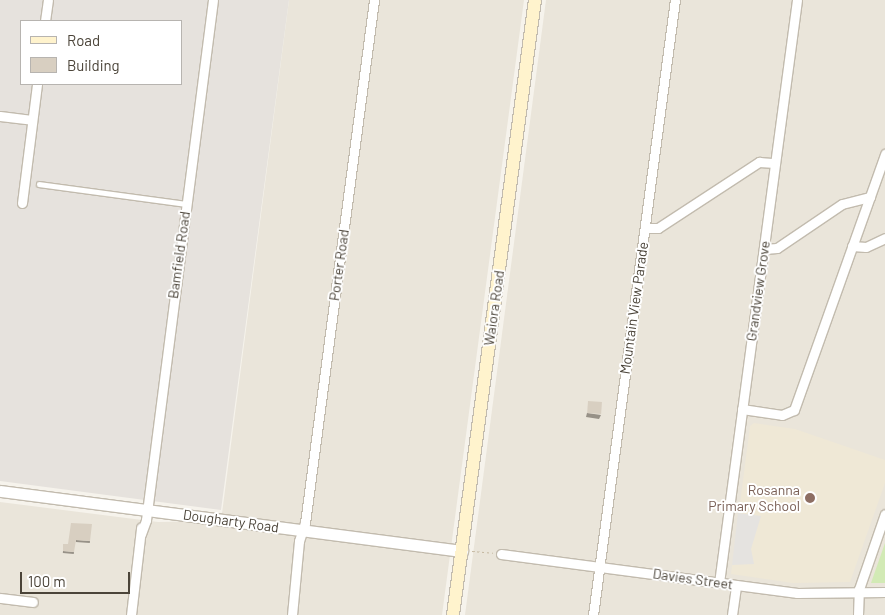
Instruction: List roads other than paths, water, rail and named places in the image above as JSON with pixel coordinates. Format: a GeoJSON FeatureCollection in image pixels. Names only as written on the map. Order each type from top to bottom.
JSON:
{"type":"FeatureCollection","features":[{"type":"Feature","properties":{"kind":"main road","name":"Waiora Road"},"geometry":{"type":"LineString","coordinates":[[453,615],[534,0]]}},
{"type":"Feature","properties":{"kind":"street"},"geometry":{"type":"LineString","coordinates":[[45,20],[48,0]]}},
{"type":"Feature","properties":{"kind":"street","name":"Bamfield Road"},"geometry":{"type":"LineString","coordinates":[[131,615],[141,534],[146,520],[145,509],[213,0]]}},
{"type":"Feature","properties":{"kind":"street","name":"Porter Road"},"geometry":{"type":"LineString","coordinates":[[292,615],[299,560],[305,541],[304,530],[374,0]]}},
{"type":"Feature","properties":{"kind":"street","name":"Mountain View Parade"},"geometry":{"type":"LineString","coordinates":[[593,615],[675,0]]}},
{"type":"Feature","properties":{"kind":"street","name":"Grandview Grove"},"geometry":{"type":"LineString","coordinates":[[719,582],[797,0]]}},
{"type":"Feature","properties":{"kind":"street"},"geometry":{"type":"LineString","coordinates":[[22,203],[36,85]]}},
{"type":"Feature","properties":{"kind":"street"},"geometry":{"type":"LineString","coordinates":[[0,116],[32,120]]}},
{"type":"Feature","properties":{"kind":"street"},"geometry":{"type":"LineString","coordinates":[[742,409],[782,415],[794,410],[885,154]]}},
{"type":"Feature","properties":{"kind":"street"},"geometry":{"type":"LineString","coordinates":[[645,228],[658,228],[759,162],[775,163]]}},
{"type":"Feature","properties":{"kind":"street"},"geometry":{"type":"LineString","coordinates":[[764,249],[777,248],[842,204],[870,196]]}},
{"type":"Feature","properties":{"kind":"street"},"geometry":{"type":"LineString","coordinates":[[852,246],[866,247],[885,238]]}},
{"type":"Feature","properties":{"kind":"street","name":"Dougharty Road"},"geometry":{"type":"LineString","coordinates":[[0,491],[462,550]]}},
{"type":"Feature","properties":{"kind":"street"},"geometry":{"type":"LineString","coordinates":[[858,615],[858,593],[885,514]]}},
{"type":"Feature","properties":{"kind":"street","name":"Davies Street"},"geometry":{"type":"LineString","coordinates":[[501,554],[797,593],[885,592]]}},
{"type":"Feature","properties":{"kind":"street"},"geometry":{"type":"LineString","coordinates":[[732,615],[736,585]]}},
{"type":"Feature","properties":{"kind":"street"},"geometry":{"type":"LineString","coordinates":[[0,598],[33,602]]}},
{"type":"Feature","properties":{"kind":"lane"},"geometry":{"type":"LineString","coordinates":[[39,184],[186,204]]}},
{"type":"Feature","properties":{"kind":"place","name":"Rosanna Primary School"},"geometry":{"type":"Point","coordinates":[810,498]}}]}
